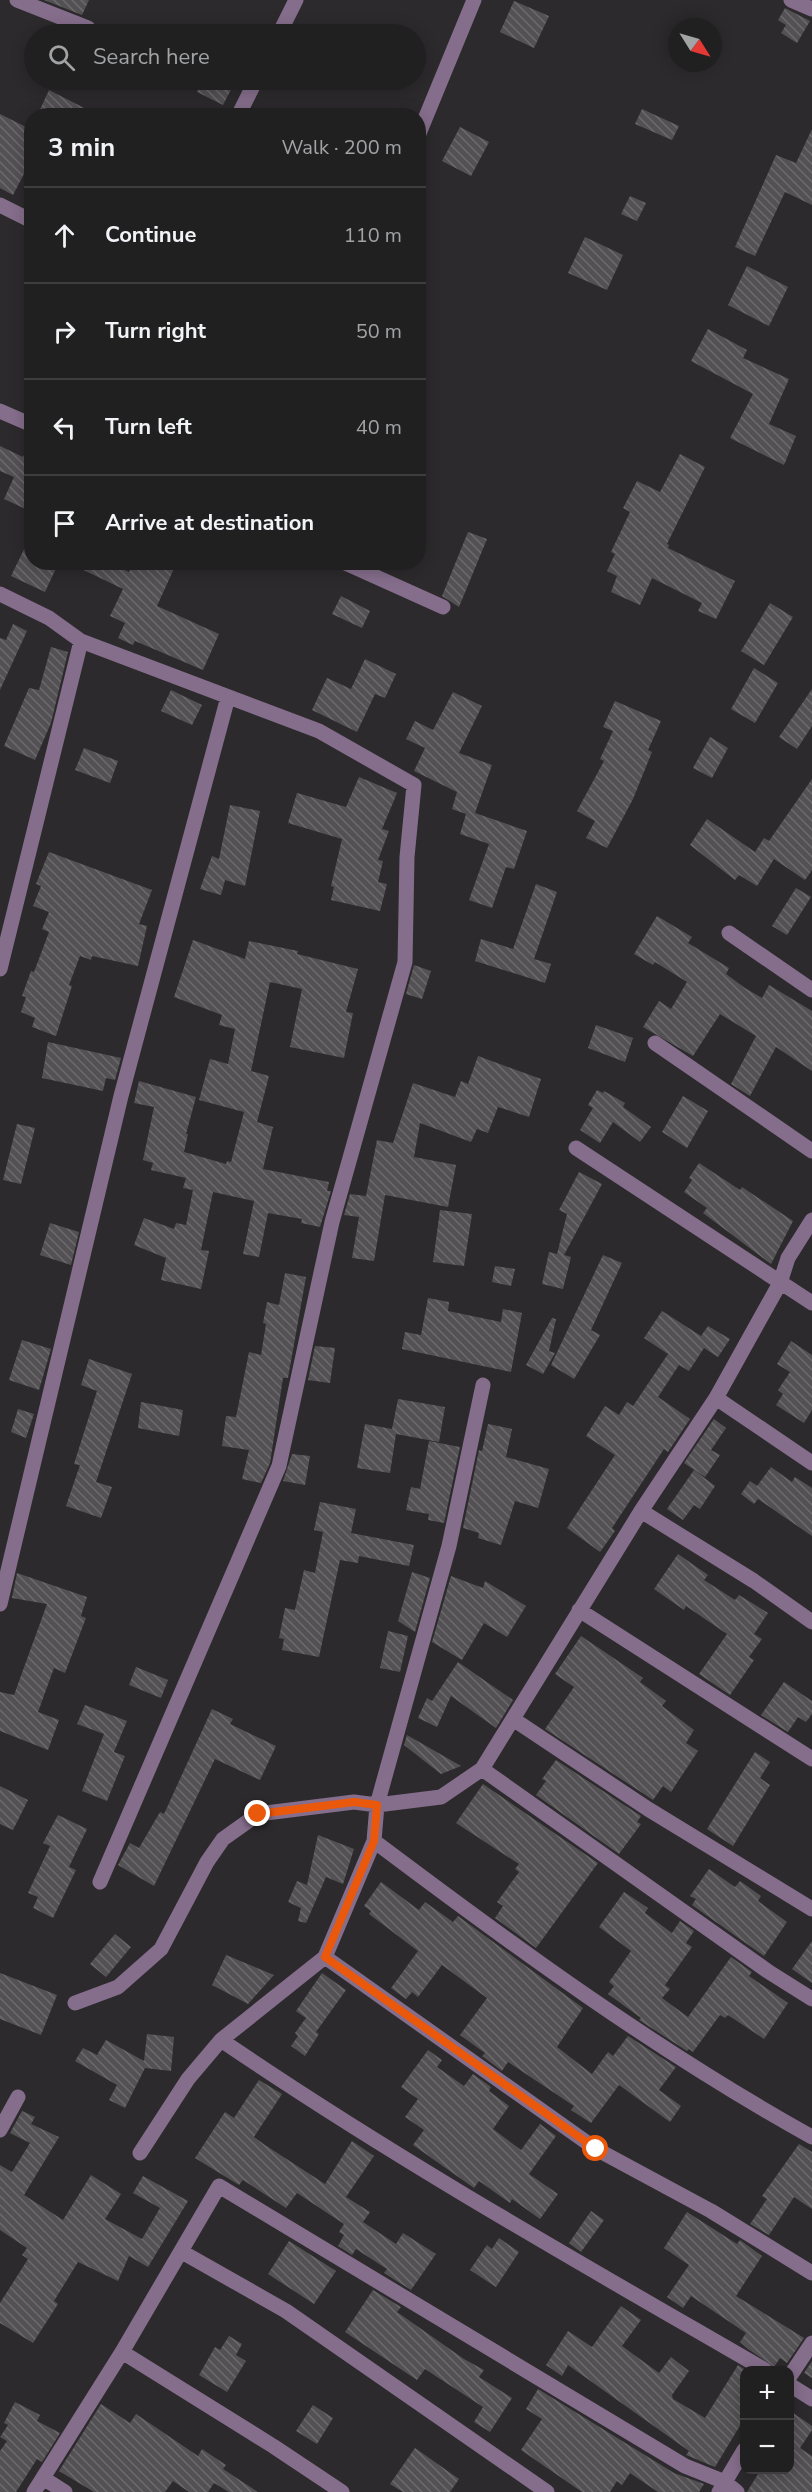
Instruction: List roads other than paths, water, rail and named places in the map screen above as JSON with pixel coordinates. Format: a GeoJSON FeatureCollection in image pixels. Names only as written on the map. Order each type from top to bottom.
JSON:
{"type":"FeatureCollection","features":[{"type":"Feature","properties":{"kind":"street"},"geometry":{"type":"LineString","coordinates":[[16,0],[78,24]]}},
{"type":"Feature","properties":{"kind":"street"},"geometry":{"type":"LineString","coordinates":[[284,24],[296,0]]}},
{"type":"Feature","properties":{"kind":"street"},"geometry":{"type":"LineString","coordinates":[[426,116],[474,0]]}},
{"type":"Feature","properties":{"kind":"street"},"geometry":{"type":"LineString","coordinates":[[791,0],[812,9]]}},
{"type":"Feature","properties":{"kind":"street"},"geometry":{"type":"LineString","coordinates":[[242,108],[251,90]]}},
{"type":"Feature","properties":{"kind":"street"},"geometry":{"type":"LineString","coordinates":[[0,205],[24,217]]}},
{"type":"Feature","properties":{"kind":"street"},"geometry":{"type":"LineString","coordinates":[[0,411],[24,422]]}},
{"type":"Feature","properties":{"kind":"street"},"geometry":{"type":"LineString","coordinates":[[361,570],[443,607]]}},
{"type":"Feature","properties":{"kind":"street"},"geometry":{"type":"LineString","coordinates":[[0,594],[49,618],[81,640],[319,731],[414,785],[407,857],[405,962],[332,1222],[279,1466],[100,1882]]}},
{"type":"Feature","properties":{"kind":"street"},"geometry":{"type":"LineString","coordinates":[[0,969],[81,640]]}},
{"type":"Feature","properties":{"kind":"street"},"geometry":{"type":"LineString","coordinates":[[0,1604],[121,1096],[228,697]]}},
{"type":"Feature","properties":{"kind":"street"},"geometry":{"type":"LineString","coordinates":[[729,933],[812,990]]}},
{"type":"Feature","properties":{"kind":"street"},"geometry":{"type":"LineString","coordinates":[[656,1042],[812,1151]]}},
{"type":"Feature","properties":{"kind":"street"},"geometry":{"type":"LineString","coordinates":[[576,1148],[812,1303]]}},
{"type":"Feature","properties":{"kind":"street"},"geometry":{"type":"LineString","coordinates":[[75,2003],[118,1987],[161,1949],[207,1862],[223,1839],[258,1814],[354,1802],[377,1805],[441,1797],[482,1769],[641,1511],[716,1398],[780,1283],[788,1258],[812,1220]]}},
{"type":"Feature","properties":{"kind":"street"},"geometry":{"type":"LineString","coordinates":[[140,2153],[188,2079],[221,2040],[325,1957],[374,1841],[377,1805],[449,1546],[483,1385]]}},
{"type":"Feature","properties":{"kind":"street"},"geometry":{"type":"LineString","coordinates":[[716,1398],[812,1463]]}},
{"type":"Feature","properties":{"kind":"street"},"geometry":{"type":"LineString","coordinates":[[641,1511],[754,1581],[812,1622]]}},
{"type":"Feature","properties":{"kind":"street"},"geometry":{"type":"LineString","coordinates":[[579,1610],[812,1759]]}},
{"type":"Feature","properties":{"kind":"street"},"geometry":{"type":"LineString","coordinates":[[513,1719],[648,1809],[812,1909]]}},
{"type":"Feature","properties":{"kind":"street"},"geometry":{"type":"LineString","coordinates":[[482,1769],[769,1972],[812,1999]]}},
{"type":"Feature","properties":{"kind":"street"},"geometry":{"type":"LineString","coordinates":[[374,1841],[548,1971],[745,2100],[812,2137]]}},
{"type":"Feature","properties":{"kind":"street"},"geometry":{"type":"LineString","coordinates":[[325,1957],[596,2149],[711,2211],[812,2273]]}},
{"type":"Feature","properties":{"kind":"street"},"geometry":{"type":"LineString","coordinates":[[221,2040],[329,2113],[465,2197],[758,2366]]}},
{"type":"Feature","properties":{"kind":"street"},"geometry":{"type":"LineString","coordinates":[[0,2130],[18,2097]]}},
{"type":"Feature","properties":{"kind":"street"},"geometry":{"type":"LineString","coordinates":[[34,2492],[122,2352],[219,2186],[685,2466],[722,2487],[738,2492]]}},
{"type":"Feature","properties":{"kind":"street"},"geometry":{"type":"LineString","coordinates":[[182,2252],[286,2311],[547,2492]]}},
{"type":"Feature","properties":{"kind":"street"},"geometry":{"type":"LineString","coordinates":[[794,2369],[812,2343]]}},
{"type":"Feature","properties":{"kind":"street"},"geometry":{"type":"LineString","coordinates":[[122,2352],[342,2492]]}},
{"type":"Feature","properties":{"kind":"street"},"geometry":{"type":"LineString","coordinates":[[794,2388],[812,2399]]}},
{"type":"Feature","properties":{"kind":"street"},"geometry":{"type":"LineString","coordinates":[[722,2487],[740,2457]]}},
{"type":"Feature","properties":{"kind":"street"},"geometry":{"type":"LineString","coordinates":[[43,2478],[65,2492]]}}]}
